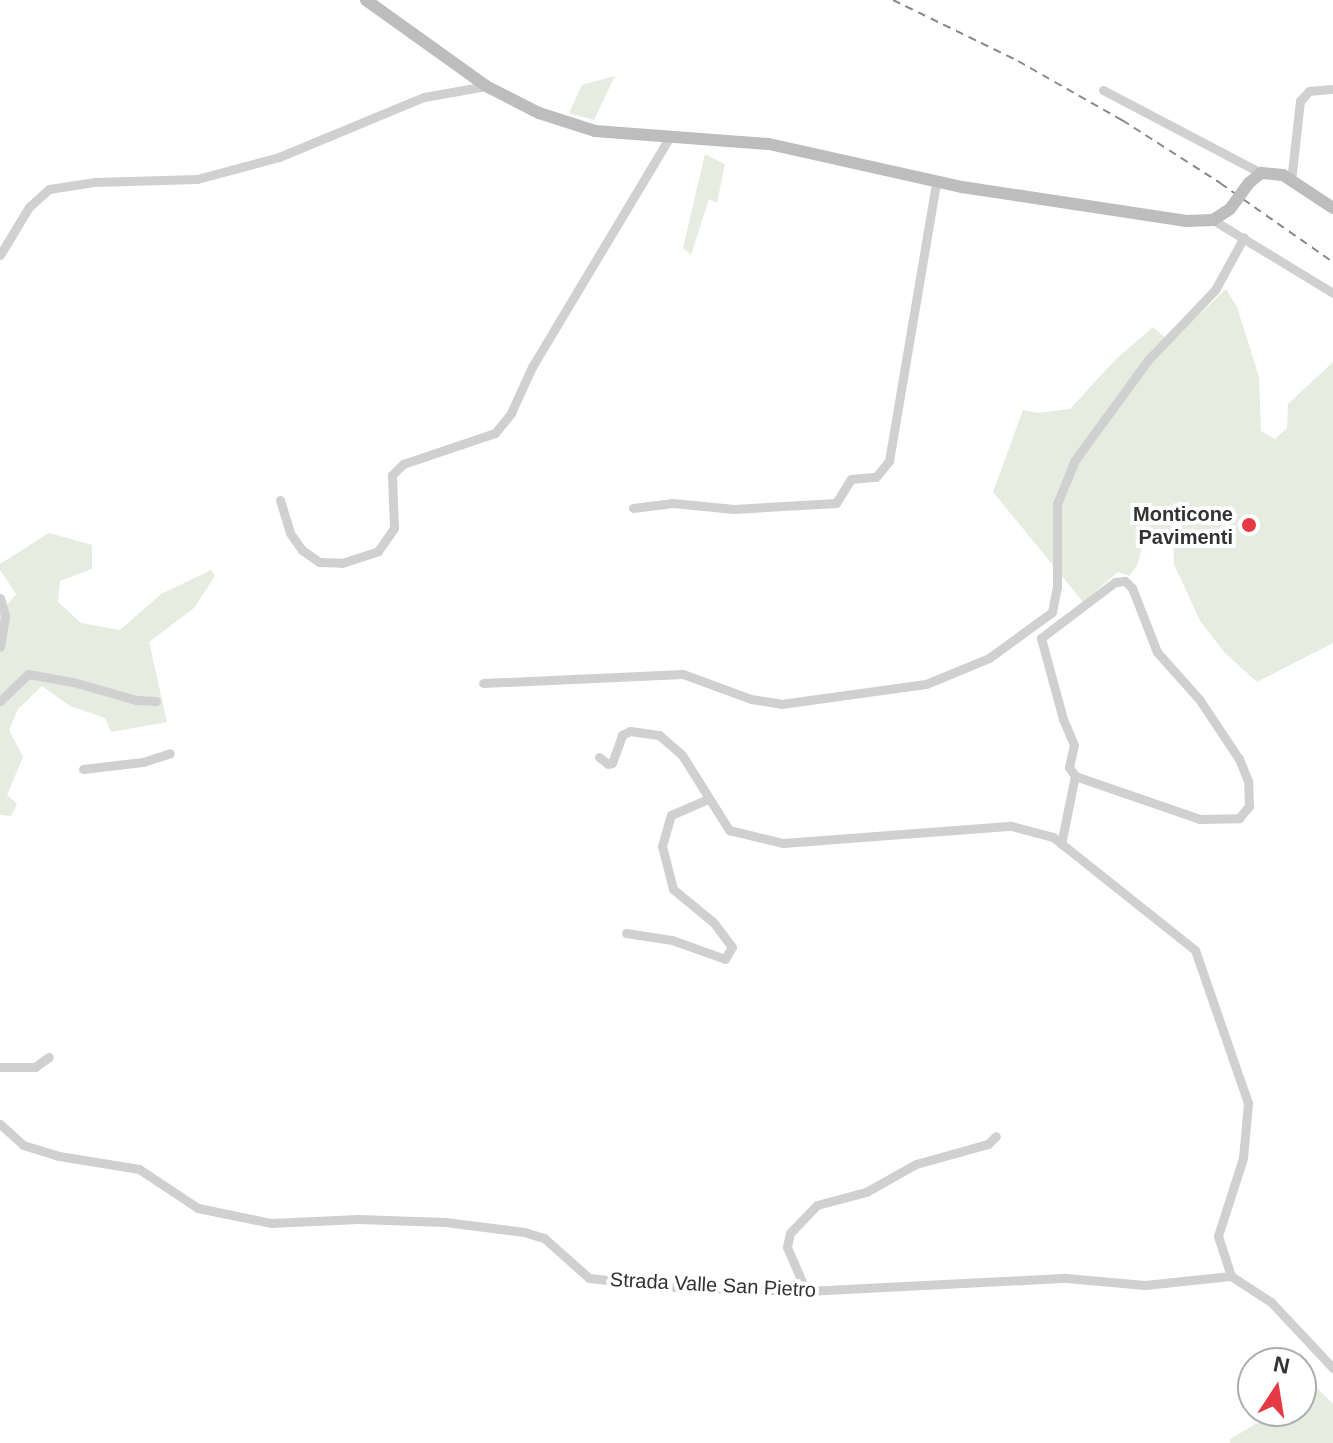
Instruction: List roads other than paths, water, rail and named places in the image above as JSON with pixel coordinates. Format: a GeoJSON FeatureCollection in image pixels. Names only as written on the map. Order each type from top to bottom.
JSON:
{"type":"FeatureCollection","features":[{"type":"Feature","properties":{"kind":"street"},"geometry":{"type":"LineString","coordinates":[[366,0],[486,86],[571,125],[595,131],[769,144],[936,182],[1170,219],[1210,220],[1244,237],[1333,293]]}},
{"type":"Feature","properties":{"kind":"street"},"geometry":{"type":"LineString","coordinates":[[0,255],[29,207],[49,189],[95,182],[197,179],[279,157],[424,97],[486,86]]}},
{"type":"Feature","properties":{"kind":"street"},"geometry":{"type":"LineString","coordinates":[[1291,181],[1300,101],[1309,91],[1331,89]]}},
{"type":"Feature","properties":{"kind":"street"},"geometry":{"type":"LineString","coordinates":[[1103,90],[1261,173],[1283,175],[1333,208]]}},
{"type":"Feature","properties":{"kind":"street"},"geometry":{"type":"LineString","coordinates":[[280,500],[290,533],[302,550],[319,562],[342,563],[378,551],[394,528],[392,475],[403,464],[495,433],[511,413],[532,367],[669,138]]}},
{"type":"Feature","properties":{"kind":"street"},"geometry":{"type":"LineString","coordinates":[[1210,220],[1230,209],[1249,183],[1261,173]]}},
{"type":"Feature","properties":{"kind":"street"},"geometry":{"type":"LineString","coordinates":[[633,508],[673,503],[734,509],[836,503],[851,479],[876,477],[889,461],[936,182]]}},
{"type":"Feature","properties":{"kind":"street"},"geometry":{"type":"LineString","coordinates":[[1230,209],[1229,219],[1244,237]]}},
{"type":"Feature","properties":{"kind":"street"},"geometry":{"type":"LineString","coordinates":[[483,683],[683,674],[751,699],[781,704],[926,684],[989,658],[1052,612],[1056,599],[1057,504],[1075,460],[1148,360],[1215,290],[1244,237]]}},
{"type":"Feature","properties":{"kind":"street"},"geometry":{"type":"LineString","coordinates":[[1118,581],[1127,582],[1157,652],[1199,699],[1239,759],[1248,781],[1250,801],[1247,811],[1239,818],[1200,819],[1075,776],[1069,767],[1074,745],[1063,719],[1041,642],[1048,629],[1105,589],[1118,581]]}},
{"type":"Feature","properties":{"kind":"street"},"geometry":{"type":"LineString","coordinates":[[0,598],[5,616],[0,647]]}},
{"type":"Feature","properties":{"kind":"street"},"geometry":{"type":"LineString","coordinates":[[1025,634],[1041,642]]}},
{"type":"Feature","properties":{"kind":"street"},"geometry":{"type":"LineString","coordinates":[[0,701],[28,674],[73,682],[136,700],[156,701]]}},
{"type":"Feature","properties":{"kind":"street"},"geometry":{"type":"LineString","coordinates":[[599,757],[608,764],[612,763],[622,735],[630,731],[659,735],[682,755],[729,830],[783,843],[1011,826],[1053,837],[1195,950],[1248,1103],[1243,1158],[1218,1236],[1231,1276],[1271,1302],[1333,1368]]}},
{"type":"Feature","properties":{"kind":"street"},"geometry":{"type":"LineString","coordinates":[[83,769],[143,762],[170,753]]}},
{"type":"Feature","properties":{"kind":"street"},"geometry":{"type":"LineString","coordinates":[[1061,844],[1075,776]]}},
{"type":"Feature","properties":{"kind":"street"},"geometry":{"type":"LineString","coordinates":[[626,933],[672,940],[725,959],[732,947],[713,922],[673,889],[662,846],[671,815],[708,799]]}},
{"type":"Feature","properties":{"kind":"street"},"geometry":{"type":"LineString","coordinates":[[0,1067],[35,1067],[49,1057]]}},
{"type":"Feature","properties":{"kind":"street","name":"Strada Valle San Pietro"},"geometry":{"type":"LineString","coordinates":[[0,1124],[23,1145],[59,1156],[139,1169],[198,1208],[271,1223],[373,1220],[445,1222],[524,1232],[544,1238],[589,1278],[673,1287],[806,1291],[1050,1278],[1145,1285],[1231,1276]]}},
{"type":"Feature","properties":{"kind":"street"},"geometry":{"type":"LineString","coordinates":[[806,1291],[787,1247],[790,1233],[817,1205],[866,1192],[916,1164],[988,1144],[996,1136]]}},
{"type":"Feature","properties":{"kind":"railway"},"geometry":{"type":"LineString","coordinates":[[893,0],[1018,61],[1122,120],[1220,183],[1333,262]]}},
{"type":"Feature","properties":{"kind":"place","name":"Monticone Pavimenti"},"geometry":{"type":"Point","coordinates":[1249,525]}}]}
